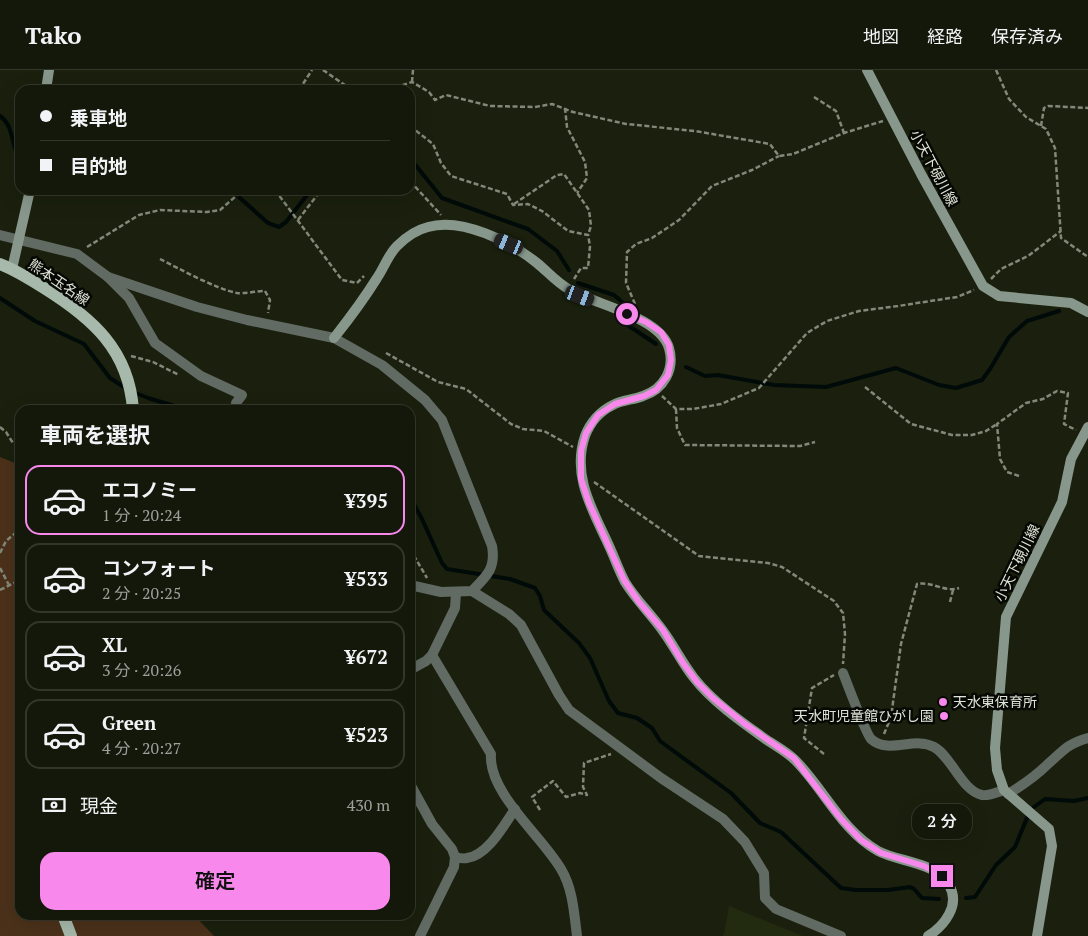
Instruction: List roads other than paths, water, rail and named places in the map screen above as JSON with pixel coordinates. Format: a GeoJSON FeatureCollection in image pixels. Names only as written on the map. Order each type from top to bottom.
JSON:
{"type":"FeatureCollection","features":[{"type":"Feature","properties":{"kind":"main road","name":"熊本玉名線"},"geometry":{"type":"LineString","coordinates":[[6,267],[72,306],[97,328],[115,351],[127,377],[131,405]]}},
{"type":"Feature","properties":{"kind":"main road"},"geometry":{"type":"LineString","coordinates":[[65,920],[71,936]]}},
{"type":"Feature","properties":{"kind":"street"},"geometry":{"type":"LineString","coordinates":[[47,85],[49,70]]}},
{"type":"Feature","properties":{"kind":"street","name":"小天下硯川線"},"geometry":{"type":"LineString","coordinates":[[867,70],[983,286],[999,296],[1071,303],[1088,312]]}},
{"type":"Feature","properties":{"kind":"street"},"geometry":{"type":"LineString","coordinates":[[6,267],[29,195]]}},
{"type":"Feature","properties":{"kind":"street"},"geometry":{"type":"LineString","coordinates":[[334,338],[356,310],[395,248],[410,235],[429,226],[451,225],[473,230],[509,244],[538,264],[558,283],[580,296],[642,320],[661,332],[669,345],[671,360],[668,375],[656,390],[644,396],[615,404],[598,415],[586,433],[581,451],[581,479],[589,503],[624,580],[639,602],[663,630],[697,682],[713,698],[745,724],[794,758],[841,819],[861,840],[881,853],[924,866],[942,876],[950,886],[952,897],[950,913],[941,928],[928,936]]}},
{"type":"Feature","properties":{"kind":"street"},"geometry":{"type":"LineString","coordinates":[[0,235],[77,254],[108,277],[129,298],[155,343],[201,376],[242,395],[236,404]]}},
{"type":"Feature","properties":{"kind":"street"},"geometry":{"type":"LineString","coordinates":[[108,277],[198,307],[334,338],[382,365],[425,400],[442,420],[492,546],[494,558],[486,576],[472,591]]}},
{"type":"Feature","properties":{"kind":"street","name":"小天下硯川線"},"geometry":{"type":"LineString","coordinates":[[1006,792],[997,770],[995,748],[1006,617],[1062,502],[1071,459],[1086,430]]}},
{"type":"Feature","properties":{"kind":"street"},"geometry":{"type":"LineString","coordinates":[[415,586],[441,592],[472,591],[509,614],[521,626],[569,710],[661,778],[723,819],[744,842],[764,873],[766,898],[776,909],[841,936]]}},
{"type":"Feature","properties":{"kind":"street"},"geometry":{"type":"LineString","coordinates":[[415,667],[432,655],[455,608],[456,592]]}},
{"type":"Feature","properties":{"kind":"street"},"geometry":{"type":"LineString","coordinates":[[432,655],[490,754],[490,764],[496,782],[561,868],[570,887],[577,936]]}},
{"type":"Feature","properties":{"kind":"street"},"geometry":{"type":"LineString","coordinates":[[843,673],[870,739],[879,744],[892,746],[919,742],[934,747],[947,758],[971,790],[980,795],[1006,792],[1026,783],[1060,752],[1075,742],[1088,738]]}},
{"type":"Feature","properties":{"kind":"street"},"geometry":{"type":"LineString","coordinates":[[1006,792],[1049,829],[1052,846],[1038,936]]}},
{"type":"Feature","properties":{"kind":"street"},"geometry":{"type":"LineString","coordinates":[[415,793],[432,824],[452,849],[455,857],[454,868],[420,936]]}},
{"type":"Feature","properties":{"kind":"street"},"geometry":{"type":"LineString","coordinates":[[455,857],[468,858],[481,851],[494,839],[515,809]]}},
{"type":"Feature","properties":{"kind":"waterway"},"geometry":{"type":"LineString","coordinates":[[0,116],[8,125],[15,148]]}},
{"type":"Feature","properties":{"kind":"waterway"},"geometry":{"type":"LineString","coordinates":[[415,164],[442,198],[528,229],[557,251],[569,270]]}},
{"type":"Feature","properties":{"kind":"waterway"},"geometry":{"type":"LineString","coordinates":[[237,195],[268,223],[279,227],[286,222],[307,195]]}},
{"type":"Feature","properties":{"kind":"waterway"},"geometry":{"type":"LineString","coordinates":[[578,283],[614,295],[622,302],[623,306]]}},
{"type":"Feature","properties":{"kind":"waterway"},"geometry":{"type":"LineString","coordinates":[[0,298],[35,321],[84,344],[110,378],[127,389]]}},
{"type":"Feature","properties":{"kind":"waterway"},"geometry":{"type":"LineString","coordinates":[[686,367],[705,376],[718,375],[774,385],[826,387],[896,368],[939,385],[956,388],[982,380],[1009,337],[1027,321],[1059,311]]}},
{"type":"Feature","properties":{"kind":"waterway"},"geometry":{"type":"LineString","coordinates":[[626,324],[656,344]]}},
{"type":"Feature","properties":{"kind":"waterway"},"geometry":{"type":"LineString","coordinates":[[133,392],[171,405]]}},
{"type":"Feature","properties":{"kind":"waterway"},"geometry":{"type":"LineString","coordinates":[[415,506],[442,563],[447,569],[510,579],[535,588],[540,596],[544,610],[579,643],[590,658],[609,701],[618,713],[637,718],[652,728],[660,741],[731,793],[760,823],[781,832],[841,888],[888,890],[910,887],[922,898],[939,899]]}},
{"type":"Feature","properties":{"kind":"waterway"},"geometry":{"type":"LineString","coordinates":[[1034,807],[1045,799],[1074,801],[1088,798]]}},
{"type":"Feature","properties":{"kind":"waterway"},"geometry":{"type":"LineString","coordinates":[[966,898],[975,897],[996,865],[1015,847],[1027,818]]}},
{"type":"Feature","properties":{"kind":"place","name":"天水東保育所"},"geometry":{"type":"Point","coordinates":[943,702]}},
{"type":"Feature","properties":{"kind":"place","name":"天水町児童館ひがし園"},"geometry":{"type":"Point","coordinates":[944,716]}}]}
